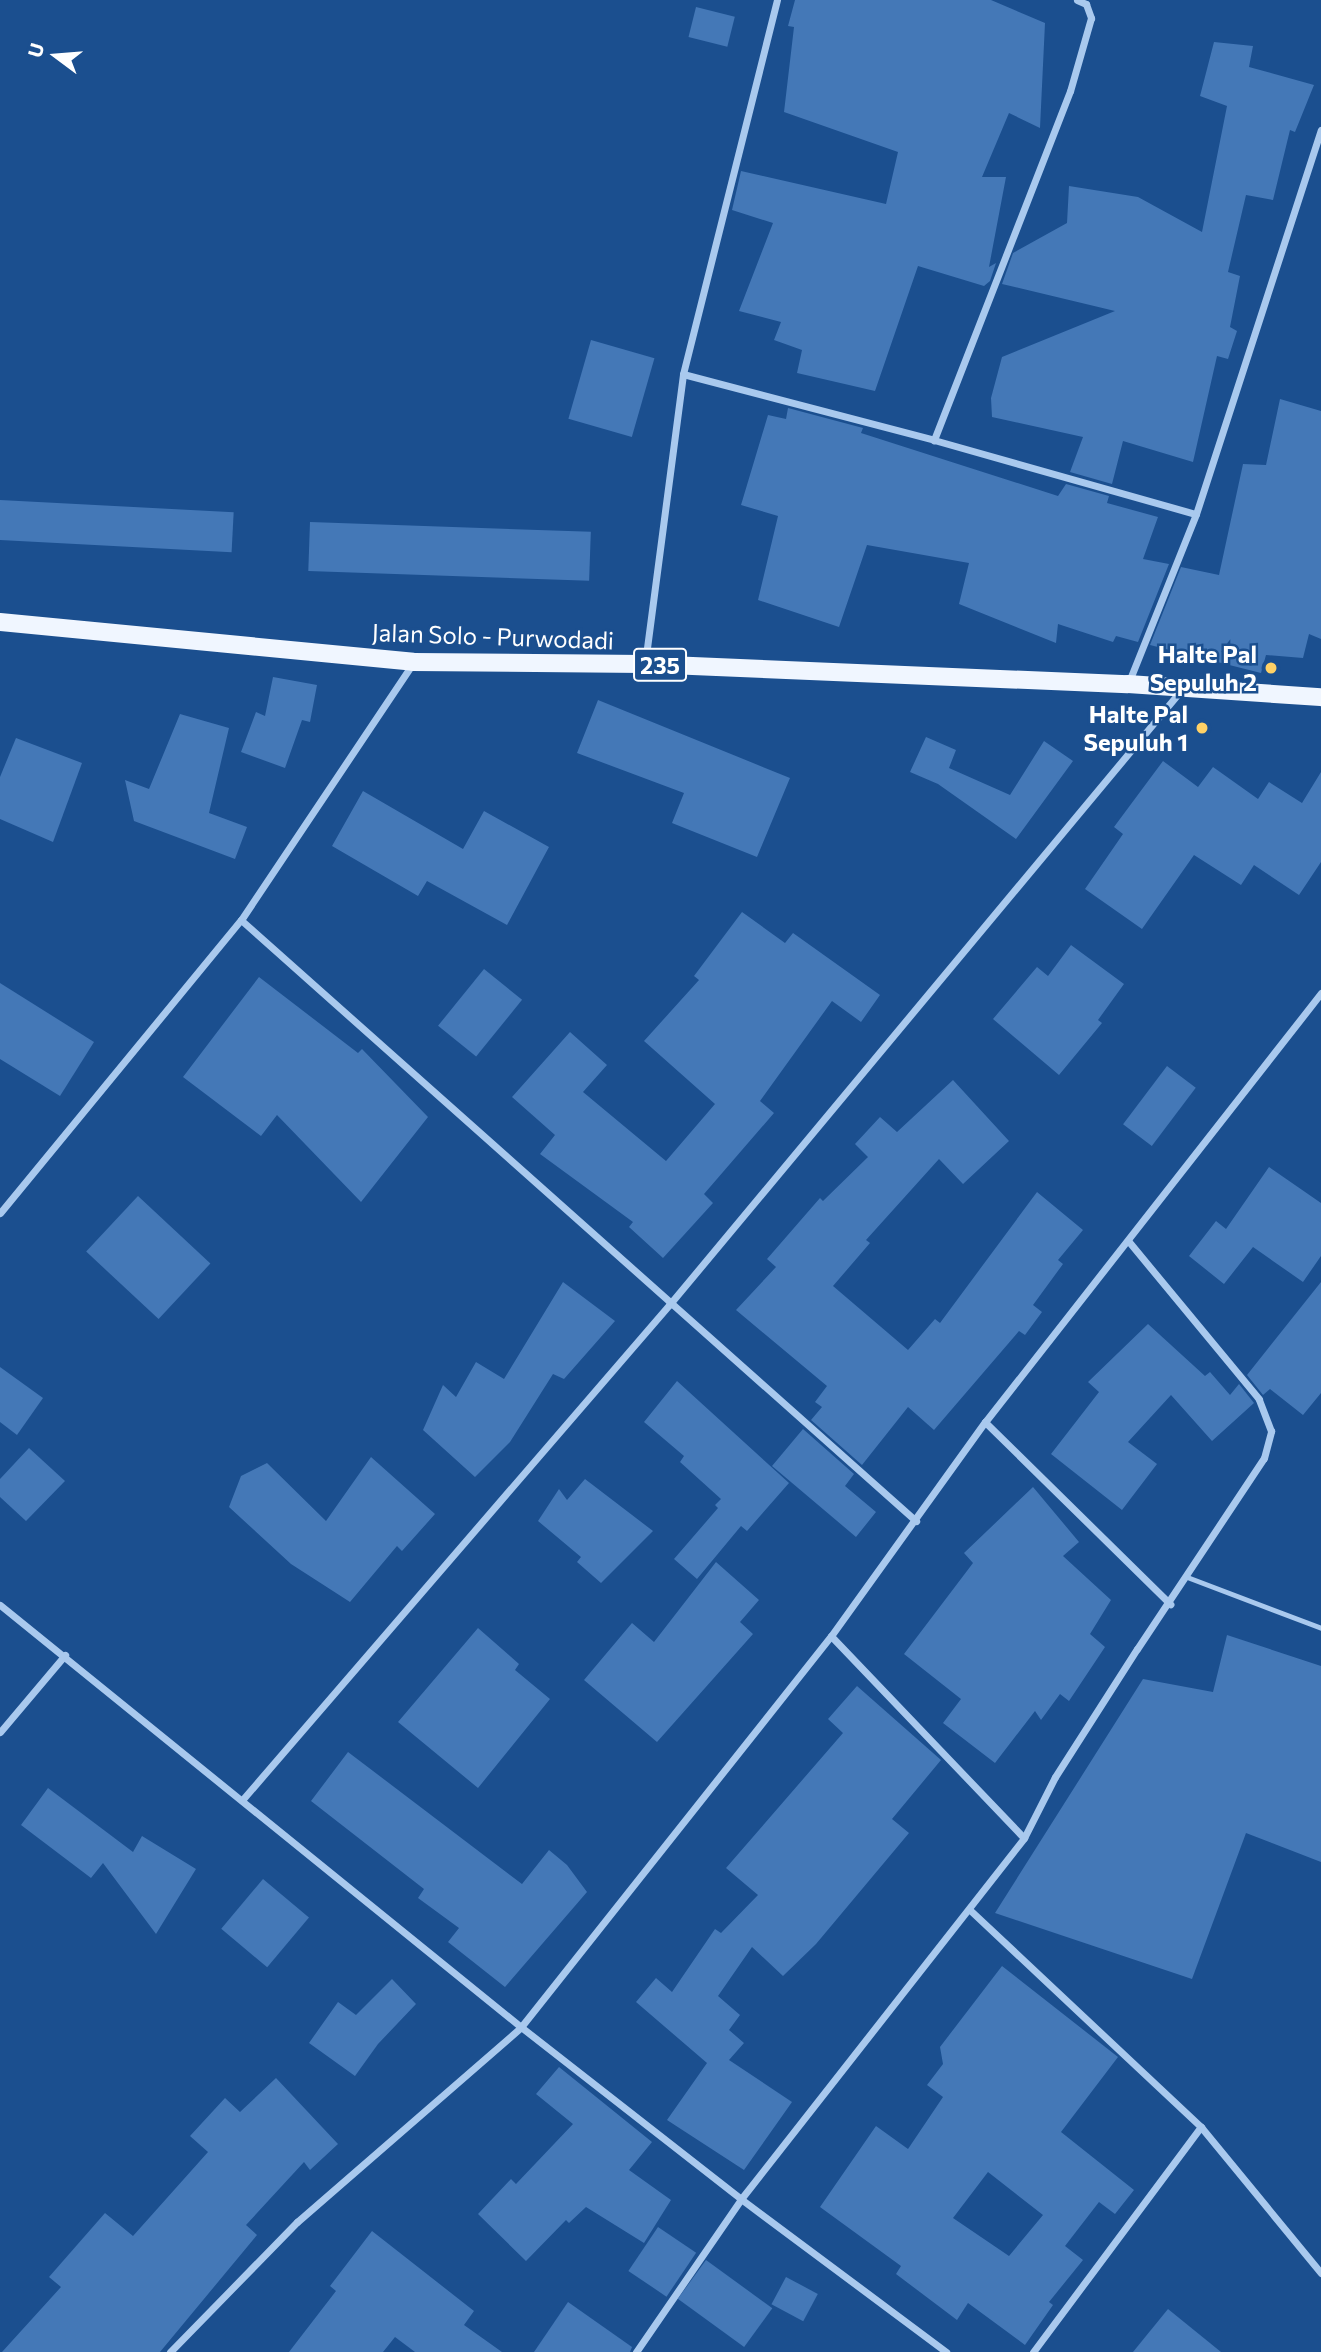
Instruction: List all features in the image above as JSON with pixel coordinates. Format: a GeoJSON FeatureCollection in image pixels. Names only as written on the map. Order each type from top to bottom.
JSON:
{"type":"FeatureCollection","features":[{"type":"Feature","properties":{"kind":"main road","name":"Jalan Solo - Purwodadi"},"geometry":{"type":"LineString","coordinates":[[0,622],[414,662],[645,664],[1128,684],[1321,697]]}},
{"type":"Feature","properties":{"kind":"street"},"geometry":{"type":"LineString","coordinates":[[645,664],[683,374],[777,0]]}},
{"type":"Feature","properties":{"kind":"street"},"geometry":{"type":"LineString","coordinates":[[934,440],[1070,91],[1091,18],[1086,4],[1077,0]]}},
{"type":"Feature","properties":{"kind":"street"},"geometry":{"type":"LineString","coordinates":[[1128,684],[1196,514],[1321,130]]}},
{"type":"Feature","properties":{"kind":"street"},"geometry":{"type":"LineString","coordinates":[[683,374],[934,440],[1196,514]]}},
{"type":"Feature","properties":{"kind":"street"},"geometry":{"type":"LineString","coordinates":[[0,1213],[241,920],[414,662]]}},
{"type":"Feature","properties":{"kind":"street"},"geometry":{"type":"LineString","coordinates":[[243,1799],[669,1304],[1182,689]]}},
{"type":"Feature","properties":{"kind":"street"},"geometry":{"type":"LineString","coordinates":[[241,920],[669,1304],[916,1521]]}},
{"type":"Feature","properties":{"kind":"street"},"geometry":{"type":"LineString","coordinates":[[170,2352],[297,2222],[522,2027],[831,1636],[985,1422],[1129,1242],[1321,993]]}},
{"type":"Feature","properties":{"kind":"street"},"geometry":{"type":"LineString","coordinates":[[636,2352],[741,2199],[971,1910],[1024,1838],[1055,1777],[1256,1474],[1271,1431],[1251,1390],[1129,1242]]}},
{"type":"Feature","properties":{"kind":"street"},"geometry":{"type":"LineString","coordinates":[[985,1422],[1170,1604]]}},
{"type":"Feature","properties":{"kind":"street"},"geometry":{"type":"LineString","coordinates":[[0,1605],[65,1654],[522,2027],[741,2199],[946,2352]]}},
{"type":"Feature","properties":{"kind":"street"},"geometry":{"type":"LineString","coordinates":[[831,1636],[1024,1838]]}},
{"type":"Feature","properties":{"kind":"street"},"geometry":{"type":"LineString","coordinates":[[0,1732],[65,1654]]}},
{"type":"Feature","properties":{"kind":"street"},"geometry":{"type":"LineString","coordinates":[[971,1910],[1201,2127],[1321,2273]]}},
{"type":"Feature","properties":{"kind":"street"},"geometry":{"type":"LineString","coordinates":[[1033,2352],[1201,2127]]}},
{"type":"Feature","properties":{"kind":"lane"},"geometry":{"type":"LineString","coordinates":[[1186,1577],[1321,1628]]}},
{"type":"Feature","properties":{"kind":"building"},"geometry":{"type":"Polygon","coordinates":[[[795,0],[991,0],[1045,23],[1040,128],[1009,113],[982,177],[1006,177],[989,267],[996,263],[990,281],[984,286],[918,266],[875,391],[797,373],[802,350],[774,340],[781,322],[739,311],[773,223],[732,210],[741,171],[886,204],[898,152],[784,112],[794,27],[788,26],[795,0]]]}},
{"type":"Feature","properties":{"kind":"building"},"geometry":{"type":"Polygon","coordinates":[[[696,7],[735,17],[727,47],[689,37],[696,7]]]}},
{"type":"Feature","properties":{"kind":"building"},"geometry":{"type":"Polygon","coordinates":[[[1214,42],[1253,46],[1249,67],[1314,85],[1295,132],[1290,130],[1273,200],[1246,195],[1228,272],[1240,276],[1230,327],[1237,331],[1228,359],[1217,356],[1193,462],[1123,441],[1112,484],[1070,472],[1083,437],[992,417],[991,398],[1002,357],[1115,311],[1002,284],[1013,253],[1067,223],[1069,186],[1138,197],[1202,232],[1227,106],[1200,96],[1214,42]]]}},
{"type":"Feature","properties":{"kind":"building"},"geometry":{"type":"Polygon","coordinates":[[[591,340],[654,358],[632,437],[568,419],[591,340]]]}},
{"type":"Feature","properties":{"kind":"building"},"geometry":{"type":"Polygon","coordinates":[[[1280,399],[1321,411],[1321,639],[1309,634],[1303,658],[1266,655],[1261,673],[1150,645],[1181,567],[1219,575],[1243,464],[1266,465],[1280,399]]]}},
{"type":"Feature","properties":{"kind":"building"},"geometry":{"type":"Polygon","coordinates":[[[788,408],[863,428],[861,433],[1058,496],[1066,484],[1109,496],[1107,503],[1158,517],[1143,559],[1169,564],[1138,642],[1116,636],[1113,642],[1058,624],[1056,643],[959,604],[969,563],[867,545],[839,627],[758,600],[778,516],[741,505],[768,415],[786,419],[788,408]]]}},
{"type":"Feature","properties":{"kind":"building"},"geometry":{"type":"Polygon","coordinates":[[[0,500],[234,512],[232,552],[0,540],[0,500]]]}},
{"type":"Feature","properties":{"kind":"building"},"geometry":{"type":"Polygon","coordinates":[[[310,522],[591,532],[589,581],[308,571],[310,522]]]}},
{"type":"Feature","properties":{"kind":"building"},"geometry":{"type":"Polygon","coordinates":[[[273,677],[317,685],[310,722],[302,720],[285,768],[241,752],[256,712],[265,716],[273,677]]]}},
{"type":"Feature","properties":{"kind":"building"},"geometry":{"type":"Polygon","coordinates":[[[598,700],[790,778],[757,857],[672,823],[684,793],[577,753],[598,700]]]}},
{"type":"Feature","properties":{"kind":"building"},"geometry":{"type":"Polygon","coordinates":[[[180,714],[229,728],[209,813],[247,827],[235,859],[134,821],[125,780],[149,789],[180,714]]]}},
{"type":"Feature","properties":{"kind":"building"},"geometry":{"type":"Polygon","coordinates":[[[926,737],[956,750],[949,768],[1010,795],[1044,741],[1073,761],[1016,839],[938,784],[910,772],[926,737]]]}},
{"type":"Feature","properties":{"kind":"building"},"geometry":{"type":"Polygon","coordinates":[[[16,738],[82,763],[53,842],[0,819],[0,777],[16,738]]]}},
{"type":"Feature","properties":{"kind":"building"},"geometry":{"type":"Polygon","coordinates":[[[1163,761],[1198,787],[1213,767],[1258,799],[1269,782],[1302,803],[1321,772],[1321,862],[1299,895],[1254,865],[1241,885],[1194,855],[1142,929],[1085,889],[1123,834],[1114,827],[1163,761]]]}},
{"type":"Feature","properties":{"kind":"building"},"geometry":{"type":"Polygon","coordinates":[[[363,791],[463,849],[484,811],[549,847],[507,925],[427,881],[418,896],[332,846],[363,791]]]}},
{"type":"Feature","properties":{"kind":"building"},"geometry":{"type":"Polygon","coordinates":[[[742,912],[785,943],[793,933],[880,995],[861,1022],[832,1001],[760,1101],[774,1113],[704,1194],[713,1203],[663,1258],[629,1227],[633,1222],[540,1154],[555,1135],[512,1097],[570,1032],[607,1065],[583,1092],[666,1161],[715,1104],[644,1041],[699,980],[694,976],[742,912]]]}},
{"type":"Feature","properties":{"kind":"building"},"geometry":{"type":"Polygon","coordinates":[[[1071,945],[1124,984],[1098,1020],[1102,1023],[1059,1075],[993,1019],[1037,967],[1048,976],[1071,945]]]}},
{"type":"Feature","properties":{"kind":"building"},"geometry":{"type":"Polygon","coordinates":[[[484,969],[522,1000],[476,1057],[438,1026],[484,969]]]}},
{"type":"Feature","properties":{"kind":"building"},"geometry":{"type":"Polygon","coordinates":[[[259,977],[358,1053],[362,1049],[428,1117],[361,1202],[277,1115],[261,1136],[183,1077],[259,977]]]}},
{"type":"Feature","properties":{"kind":"building"},"geometry":{"type":"Polygon","coordinates":[[[0,983],[94,1042],[60,1096],[0,1059],[0,983]]]}},
{"type":"Feature","properties":{"kind":"building"},"geometry":{"type":"Polygon","coordinates":[[[1167,1066],[1196,1088],[1152,1146],[1123,1124],[1167,1066]]]}},
{"type":"Feature","properties":{"kind":"building"},"geometry":{"type":"Polygon","coordinates":[[[953,1080],[1009,1141],[963,1184],[939,1159],[866,1240],[870,1243],[833,1286],[908,1350],[935,1319],[940,1323],[1037,1192],[1083,1230],[1058,1260],[1063,1264],[1033,1305],[1042,1312],[1025,1335],[1019,1331],[934,1430],[908,1407],[862,1465],[811,1420],[822,1407],[815,1402],[827,1386],[736,1310],[776,1267],[767,1259],[820,1198],[823,1201],[868,1157],[855,1144],[880,1117],[897,1132],[953,1080]]]}},
{"type":"Feature","properties":{"kind":"building"},"geometry":{"type":"Polygon","coordinates":[[[1269,1167],[1321,1203],[1321,1256],[1303,1282],[1253,1247],[1224,1284],[1189,1256],[1216,1221],[1226,1229],[1269,1167]]]}},
{"type":"Feature","properties":{"kind":"building"},"geometry":{"type":"Polygon","coordinates":[[[138,1196],[210,1264],[159,1319],[86,1252],[138,1196]]]}},
{"type":"Feature","properties":{"kind":"building"},"geometry":{"type":"Polygon","coordinates":[[[563,1282],[615,1321],[564,1379],[553,1374],[510,1442],[475,1477],[423,1430],[443,1385],[456,1397],[476,1362],[504,1379],[563,1282]]]}},
{"type":"Feature","properties":{"kind":"building"},"geometry":{"type":"Polygon","coordinates":[[[1321,1282],[1321,1393],[1303,1415],[1270,1389],[1263,1395],[1247,1375],[1321,1282]]]}},
{"type":"Feature","properties":{"kind":"building"},"geometry":{"type":"Polygon","coordinates":[[[1148,1324],[1205,1376],[1210,1372],[1230,1395],[1239,1384],[1254,1403],[1212,1441],[1171,1395],[1128,1442],[1157,1464],[1122,1510],[1051,1454],[1099,1392],[1088,1382],[1148,1324]]]}},
{"type":"Feature","properties":{"kind":"building"},"geometry":{"type":"Polygon","coordinates":[[[0,1367],[43,1398],[17,1435],[0,1422],[0,1367]]]}},
{"type":"Feature","properties":{"kind":"building"},"geometry":{"type":"Polygon","coordinates":[[[677,1381],[789,1483],[747,1531],[741,1526],[697,1579],[674,1559],[718,1508],[715,1505],[721,1499],[680,1462],[684,1456],[644,1422],[677,1381]]]}},
{"type":"Feature","properties":{"kind":"building"},"geometry":{"type":"Polygon","coordinates":[[[803,1429],[854,1474],[845,1486],[876,1512],[856,1537],[772,1466],[803,1429]]]}},
{"type":"Feature","properties":{"kind":"building"},"geometry":{"type":"Polygon","coordinates":[[[29,1448],[65,1481],[26,1521],[0,1497],[0,1479],[29,1448]]]}},
{"type":"Feature","properties":{"kind":"building"},"geometry":{"type":"Polygon","coordinates":[[[371,1457],[435,1514],[402,1551],[397,1546],[350,1602],[291,1564],[229,1507],[241,1476],[267,1463],[326,1521],[371,1457]]]}},
{"type":"Feature","properties":{"kind":"building"},"geometry":{"type":"Polygon","coordinates":[[[585,1479],[653,1531],[601,1583],[577,1562],[581,1557],[538,1521],[559,1489],[567,1500],[585,1479]]]}},
{"type":"Feature","properties":{"kind":"building"},"geometry":{"type":"Polygon","coordinates":[[[1033,1487],[1079,1542],[1063,1556],[1111,1600],[1090,1634],[1105,1647],[1069,1701],[1060,1694],[1041,1720],[1035,1711],[995,1763],[943,1723],[961,1699],[904,1654],[973,1563],[964,1553],[1033,1487]]]}},
{"type":"Feature","properties":{"kind":"building"},"geometry":{"type":"Polygon","coordinates":[[[716,1562],[759,1600],[740,1622],[753,1634],[657,1742],[584,1680],[632,1623],[654,1642],[716,1562]]]}},
{"type":"Feature","properties":{"kind":"building"},"geometry":{"type":"Polygon","coordinates":[[[478,1628],[519,1664],[515,1670],[550,1699],[478,1788],[398,1722],[478,1628]]]}},
{"type":"Feature","properties":{"kind":"building"},"geometry":{"type":"Polygon","coordinates":[[[1227,1635],[1321,1666],[1321,1862],[1246,1833],[1192,1979],[995,1913],[1143,1679],[1213,1692],[1227,1635]]]}},
{"type":"Feature","properties":{"kind":"building"},"geometry":{"type":"Polygon","coordinates":[[[857,1686],[941,1760],[892,1819],[909,1833],[816,1944],[783,1976],[752,1947],[718,1996],[740,2015],[729,2030],[744,2043],[729,2060],[792,2102],[744,2170],[667,2120],[707,2063],[636,2002],[656,1978],[672,1992],[715,1929],[721,1933],[758,1895],[726,1868],[843,1733],[828,1719],[857,1686]]]}},
{"type":"Feature","properties":{"kind":"building"},"geometry":{"type":"Polygon","coordinates":[[[348,1752],[522,1884],[549,1850],[567,1865],[587,1892],[505,1987],[448,1942],[459,1928],[418,1898],[424,1889],[311,1801],[348,1752]]]}},
{"type":"Feature","properties":{"kind":"building"},"geometry":{"type":"Polygon","coordinates":[[[48,1788],[133,1852],[142,1836],[196,1869],[156,1934],[103,1863],[91,1878],[21,1825],[48,1788]]]}},
{"type":"Feature","properties":{"kind":"building"},"geometry":{"type":"Polygon","coordinates":[[[263,1879],[309,1918],[267,1967],[221,1929],[263,1879]]]}},
{"type":"Feature","properties":{"kind":"building"},"geometry":{"type":"Polygon","coordinates":[[[1002,1966],[1118,2057],[1061,2132],[1134,2190],[1115,2214],[1099,2202],[1065,2246],[1083,2260],[1049,2302],[1053,2305],[1025,2345],[968,2303],[957,2320],[896,2274],[901,2266],[820,2207],[876,2126],[908,2149],[943,2097],[927,2085],[943,2064],[940,2047],[1002,1966]],[[988,2172],[953,2218],[1009,2256],[1043,2215],[988,2172]]]}},
{"type":"Feature","properties":{"kind":"building"},"geometry":{"type":"Polygon","coordinates":[[[392,1979],[416,2004],[378,2044],[355,2076],[309,2043],[338,2002],[356,2015],[392,1979]]]}},
{"type":"Feature","properties":{"kind":"building"},"geometry":{"type":"Polygon","coordinates":[[[559,2067],[652,2142],[629,2170],[671,2200],[644,2243],[586,2207],[569,2223],[566,2220],[526,2261],[478,2214],[511,2179],[516,2184],[573,2124],[536,2094],[559,2067]]]}},
{"type":"Feature","properties":{"kind":"building"},"geometry":{"type":"Polygon","coordinates":[[[276,2078],[338,2144],[310,2170],[304,2162],[246,2225],[257,2235],[160,2352],[2,2352],[61,2287],[49,2277],[105,2213],[133,2236],[208,2152],[190,2136],[225,2098],[240,2112],[276,2078]]]}},
{"type":"Feature","properties":{"kind":"building"},"geometry":{"type":"Polygon","coordinates":[[[658,2227],[696,2253],[666,2297],[628,2271],[658,2227]]]}},
{"type":"Feature","properties":{"kind":"building"},"geometry":{"type":"Polygon","coordinates":[[[372,2231],[474,2311],[464,2325],[502,2352],[415,2352],[395,2337],[383,2352],[289,2352],[336,2291],[330,2286],[372,2231]]]}},
{"type":"Feature","properties":{"kind":"building"},"geometry":{"type":"Polygon","coordinates":[[[706,2260],[772,2308],[744,2347],[678,2299],[706,2260]]]}},
{"type":"Feature","properties":{"kind":"building"},"geometry":{"type":"Polygon","coordinates":[[[786,2277],[818,2294],[803,2321],[771,2304],[786,2277]]]}},
{"type":"Feature","properties":{"kind":"building"},"geometry":{"type":"Polygon","coordinates":[[[568,2302],[632,2347],[630,2352],[534,2352],[568,2302]]]}},
{"type":"Feature","properties":{"kind":"building"},"geometry":{"type":"Polygon","coordinates":[[[1168,2309],[1221,2352],[1133,2352],[1168,2309]]]}},
{"type":"Feature","properties":{"kind":"place","name":"Halte Pal Sepuluh 2"},"geometry":{"type":"Point","coordinates":[1271,668]}},
{"type":"Feature","properties":{"kind":"place","name":"Halte Pal Sepuluh 1"},"geometry":{"type":"Point","coordinates":[1202,728]}}]}
